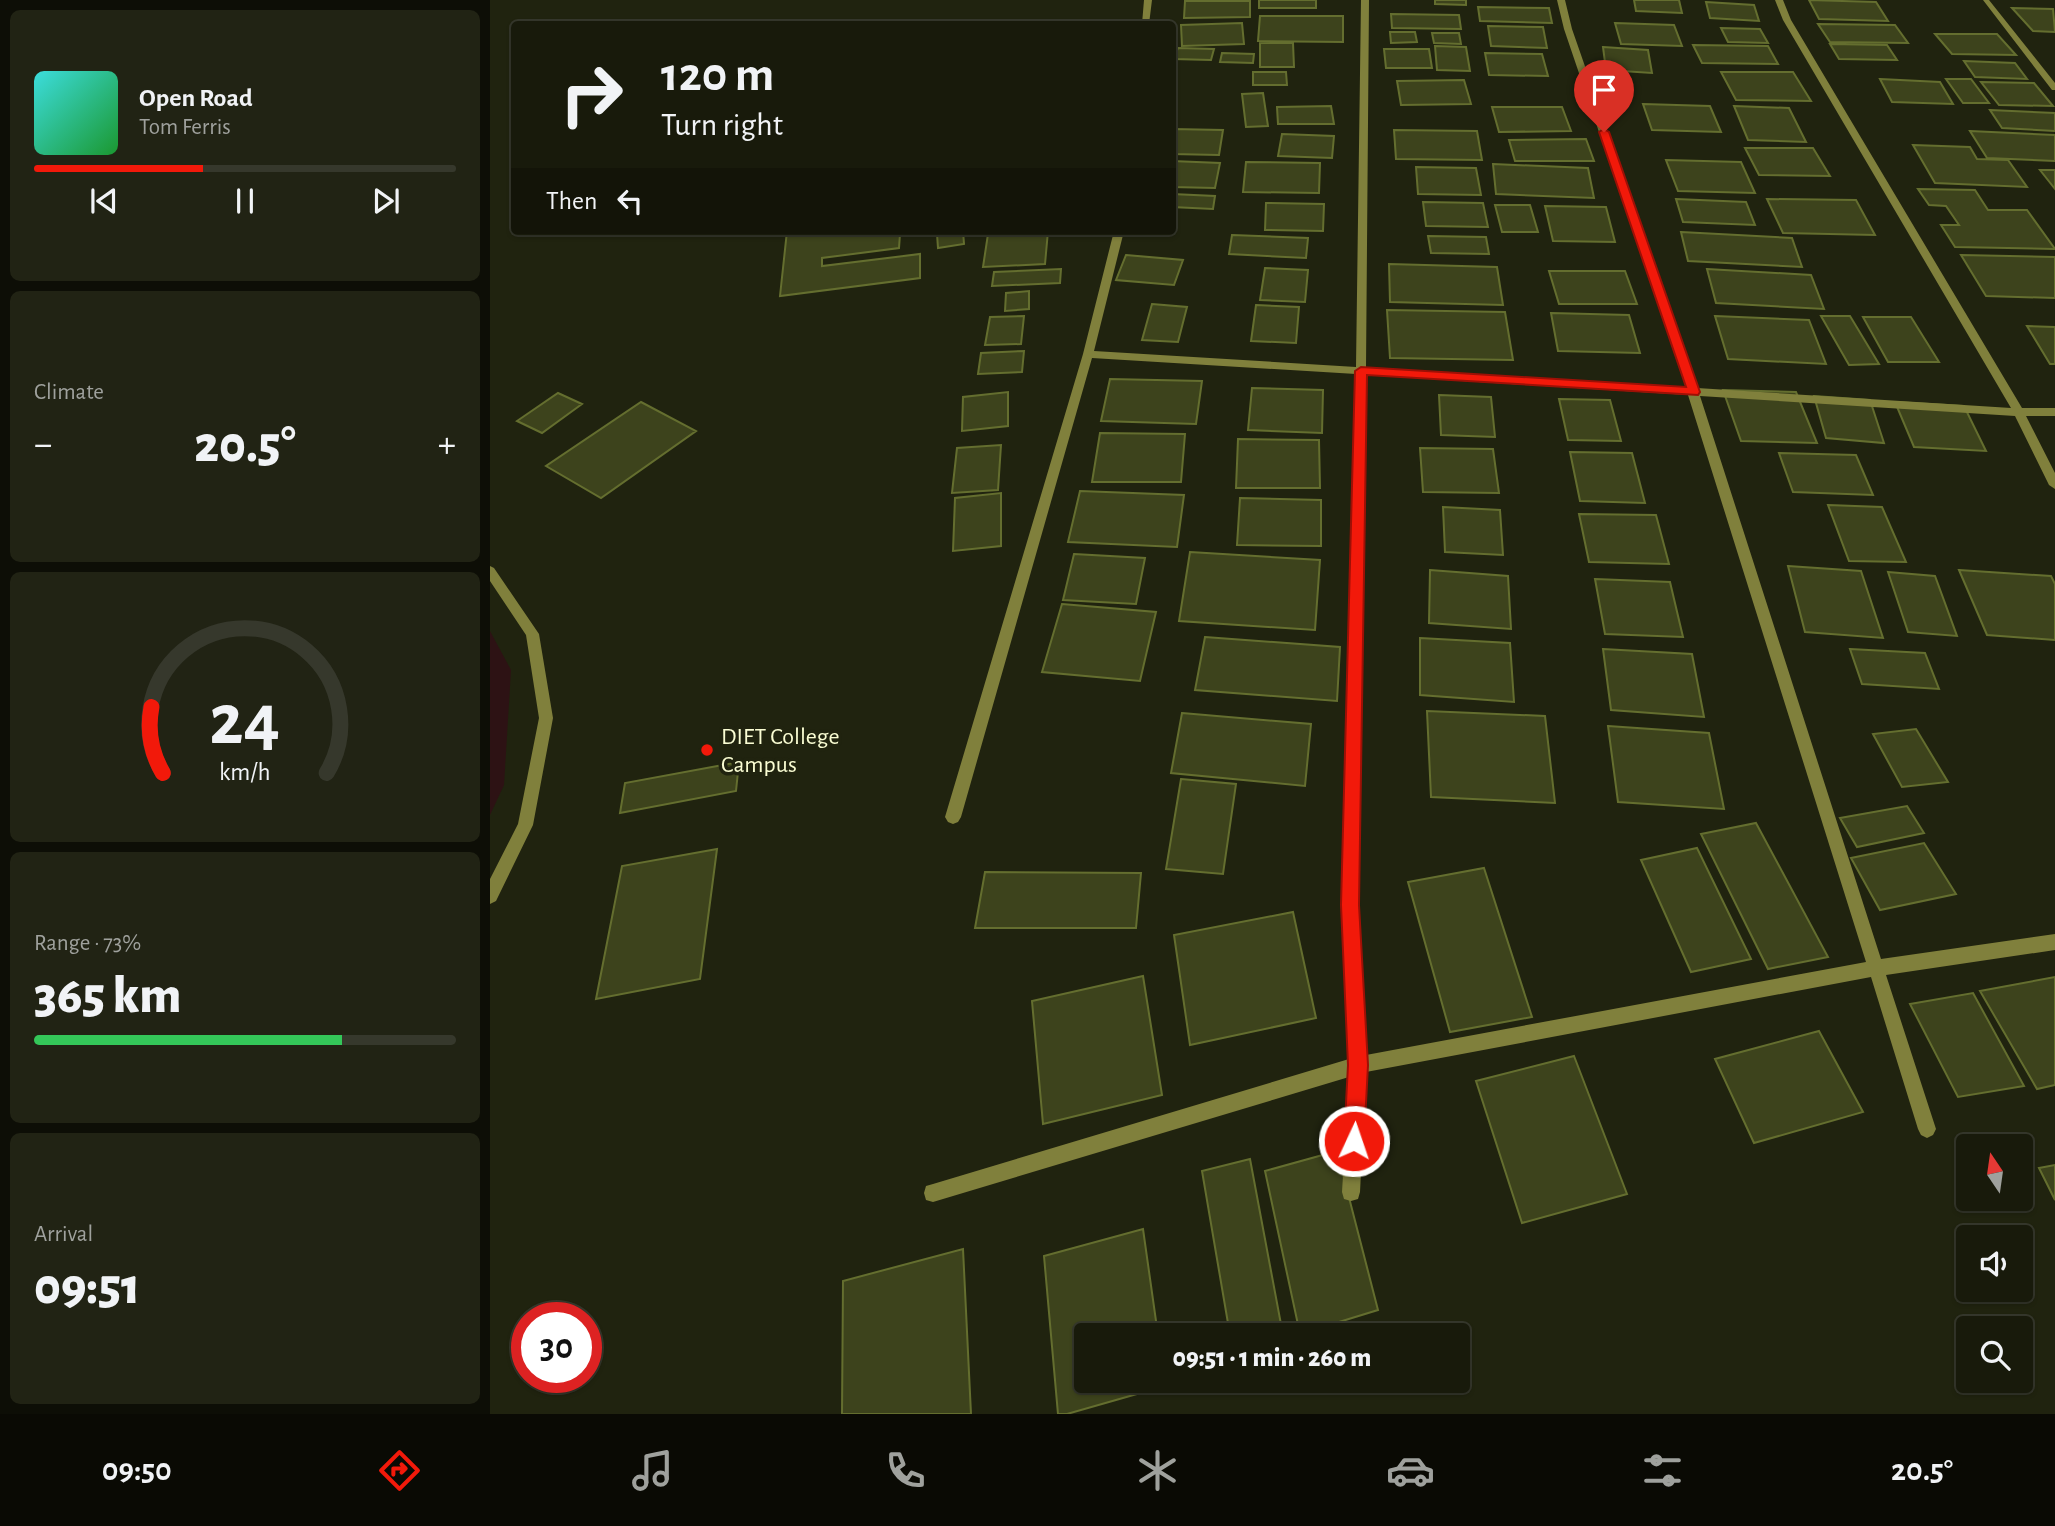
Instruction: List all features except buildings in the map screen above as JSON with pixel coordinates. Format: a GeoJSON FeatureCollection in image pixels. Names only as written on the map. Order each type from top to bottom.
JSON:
{"type":"FeatureCollection","features":[{"type":"Feature","properties":{"kind":"street"},"geometry":{"type":"LineString","coordinates":[[1146,21],[1147,0]]}},
{"type":"Feature","properties":{"kind":"street"},"geometry":{"type":"LineString","coordinates":[[1352,1192],[1358,1065],[1350,905],[1361,371],[1365,0]]}},
{"type":"Feature","properties":{"kind":"street"},"geometry":{"type":"LineString","coordinates":[[1561,0],[1568,29],[1693,392],[1927,1129]]}},
{"type":"Feature","properties":{"kind":"street"},"geometry":{"type":"LineString","coordinates":[[1779,0],[1787,20],[2019,412],[2055,485]]}},
{"type":"Feature","properties":{"kind":"street"},"geometry":{"type":"LineString","coordinates":[[1986,1],[2055,88]]}},
{"type":"Feature","properties":{"kind":"street"},"geometry":{"type":"LineString","coordinates":[[953,817],[1088,354],[1118,235]]}},
{"type":"Feature","properties":{"kind":"street"},"geometry":{"type":"LineString","coordinates":[[1088,354],[2019,412],[2055,412]]}},
{"type":"Feature","properties":{"kind":"street"},"geometry":{"type":"LineString","coordinates":[[490,571],[532,634],[547,718],[525,825],[490,896]]}},
{"type":"Feature","properties":{"kind":"street"},"geometry":{"type":"LineString","coordinates":[[933,1193],[1358,1065],[1876,968],[2055,942]]}},
{"type":"Feature","properties":{"kind":"shaded area"},"geometry":{"type":"Polygon","coordinates":[[[490,631],[511,670],[504,785],[490,815],[490,631]]]}},
{"type":"Feature","properties":{"kind":"place","name":"DIET College Campus"},"geometry":{"type":"Point","coordinates":[707,750]}},
{"type":"Feature","properties":{"kind":"route"},"geometry":{"type":"LineString","coordinates":[[1354,1141],[1358,1065],[1350,905],[1361,371],[1693,392],[1604,132]]}}]}
